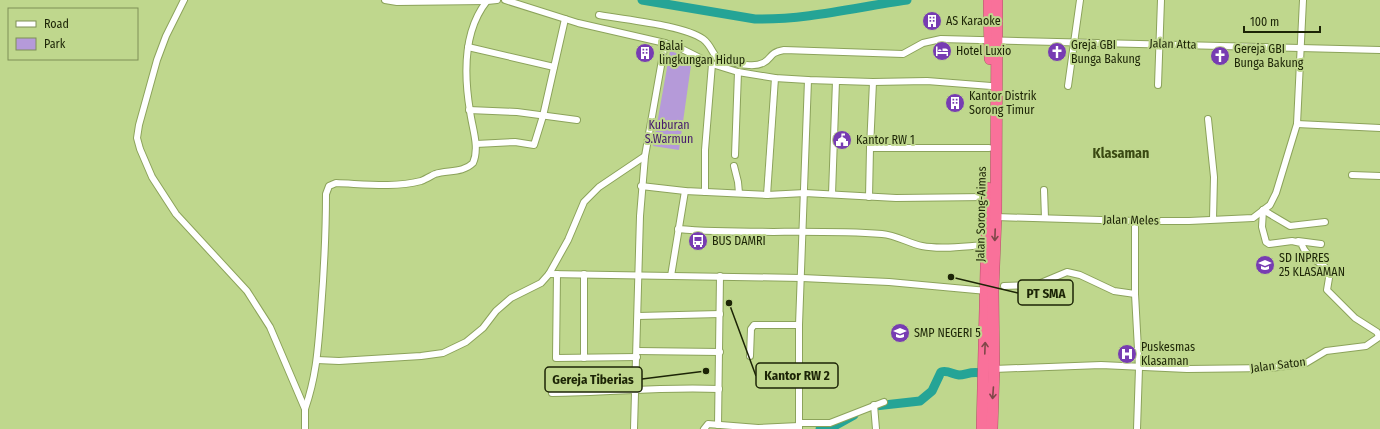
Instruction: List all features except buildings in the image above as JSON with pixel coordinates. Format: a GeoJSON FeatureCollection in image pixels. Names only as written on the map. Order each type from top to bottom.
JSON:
{"type":"FeatureCollection","features":[{"type":"Feature","properties":{"kind":"highway","name":"Jalan Sorong-Aimas"},"geometry":{"type":"LineString","coordinates":[[982,429],[989,291],[996,217],[993,39],[989,0]]}},
{"type":"Feature","properties":{"kind":"highway","name":"Jalan Sorong-Aimas"},"geometry":{"type":"LineString","coordinates":[[992,429],[994,369],[986,245],[993,39],[997,0]]}},
{"type":"Feature","properties":{"kind":"street"},"geometry":{"type":"LineString","coordinates":[[184,0],[166,36],[157,60],[137,131],[140,148],[152,177],[176,214],[247,291],[256,303],[270,327],[305,409]]}},
{"type":"Feature","properties":{"kind":"street"},"geometry":{"type":"LineString","coordinates":[[387,0],[497,0]]}},
{"type":"Feature","properties":{"kind":"street"},"geometry":{"type":"LineString","coordinates":[[505,0],[565,19],[665,43],[682,49],[712,64],[738,72],[775,78],[808,80],[873,82],[927,81],[991,86]]}},
{"type":"Feature","properties":{"kind":"street"},"geometry":{"type":"LineString","coordinates":[[1068,86],[1080,0]]}},
{"type":"Feature","properties":{"kind":"street"},"geometry":{"type":"LineString","coordinates":[[1158,85],[1161,0]]}},
{"type":"Feature","properties":{"kind":"street"},"geometry":{"type":"LineString","coordinates":[[1303,0],[1297,124],[1276,194],[1264,210],[1262,227],[1266,242],[1269,244],[1298,241],[1321,244]]}},
{"type":"Feature","properties":{"kind":"street"},"geometry":{"type":"LineString","coordinates":[[305,429],[305,409],[314,383],[318,360],[326,247],[326,194],[329,186],[336,183],[393,185],[407,183],[423,180],[436,174],[463,170],[473,163],[476,144],[469,110],[466,68],[468,47],[477,16],[487,1]]}},
{"type":"Feature","properties":{"kind":"street","name":"Jalan Atta"},"geometry":{"type":"LineString","coordinates":[[599,15],[683,31],[703,39],[711,47],[718,59],[754,64],[762,63],[771,54],[784,50],[903,54],[931,40],[993,39],[1380,50]]}},
{"type":"Feature","properties":{"kind":"street"},"geometry":{"type":"LineString","coordinates":[[476,144],[515,142],[532,146],[543,116],[565,19]]}},
{"type":"Feature","properties":{"kind":"street"},"geometry":{"type":"LineString","coordinates":[[634,429],[641,186],[644,156],[665,43]]}},
{"type":"Feature","properties":{"kind":"street"},"geometry":{"type":"LineString","coordinates":[[468,47],[554,67]]}},
{"type":"Feature","properties":{"kind":"street"},"geometry":{"type":"LineString","coordinates":[[705,192],[705,150],[712,64]]}},
{"type":"Feature","properties":{"kind":"street"},"geometry":{"type":"LineString","coordinates":[[735,155],[738,72]]}},
{"type":"Feature","properties":{"kind":"street"},"geometry":{"type":"LineString","coordinates":[[767,195],[775,78]]}},
{"type":"Feature","properties":{"kind":"street"},"geometry":{"type":"LineString","coordinates":[[799,426],[799,325],[804,231],[808,80]]}},
{"type":"Feature","properties":{"kind":"street"},"geometry":{"type":"LineString","coordinates":[[832,194],[836,81]]}},
{"type":"Feature","properties":{"kind":"street"},"geometry":{"type":"LineString","coordinates":[[869,198],[873,82]]}},
{"type":"Feature","properties":{"kind":"street"},"geometry":{"type":"LineString","coordinates":[[469,110],[517,112],[577,120]]}},
{"type":"Feature","properties":{"kind":"street"},"geometry":{"type":"LineString","coordinates":[[1208,119],[1214,177],[1213,219]]}},
{"type":"Feature","properties":{"kind":"street"},"geometry":{"type":"LineString","coordinates":[[1297,124],[1380,128]]}},
{"type":"Feature","properties":{"kind":"street"},"geometry":{"type":"LineString","coordinates":[[870,148],[989,148]]}},
{"type":"Feature","properties":{"kind":"street"},"geometry":{"type":"LineString","coordinates":[[318,360],[339,361],[422,356],[443,353],[456,348],[478,332],[496,311],[511,298],[541,283],[549,274],[568,240],[584,202],[599,187],[644,156]]}},
{"type":"Feature","properties":{"kind":"street"},"geometry":{"type":"LineString","coordinates":[[734,166],[739,193]]}},
{"type":"Feature","properties":{"kind":"street"},"geometry":{"type":"LineString","coordinates":[[1352,175],[1380,176]]}},
{"type":"Feature","properties":{"kind":"street"},"geometry":{"type":"LineString","coordinates":[[641,186],[685,191],[767,195],[805,193],[832,194],[869,198],[988,196]]}},
{"type":"Feature","properties":{"kind":"street"},"geometry":{"type":"LineString","coordinates":[[1044,190],[1045,218]]}},
{"type":"Feature","properties":{"kind":"street"},"geometry":{"type":"LineString","coordinates":[[671,276],[685,191]]}},
{"type":"Feature","properties":{"kind":"street"},"geometry":{"type":"LineString","coordinates":[[1264,210],[1290,226],[1325,222]]}},
{"type":"Feature","properties":{"kind":"street","name":"Jalan Meles"},"geometry":{"type":"LineString","coordinates":[[996,217],[1189,221],[1253,218],[1264,210]]}},
{"type":"Feature","properties":{"kind":"street"},"geometry":{"type":"LineString","coordinates":[[1135,221],[1139,368],[1137,429]]}},
{"type":"Feature","properties":{"kind":"street"},"geometry":{"type":"LineString","coordinates":[[678,229],[732,232],[804,231],[883,234],[928,246],[986,245]]}},
{"type":"Feature","properties":{"kind":"street","name":"Jalan Saton"},"geometry":{"type":"LineString","coordinates":[[994,369],[1078,365],[1139,368],[1271,368],[1306,363],[1326,351],[1366,346],[1376,340],[1379,337],[1377,332],[1355,318],[1327,290],[1330,272],[1317,261],[1307,256],[1301,243],[1298,241]]}},
{"type":"Feature","properties":{"kind":"street"},"geometry":{"type":"LineString","coordinates":[[1004,286],[1036,285],[1067,272],[1080,275],[1114,291],[1136,294]]}},
{"type":"Feature","properties":{"kind":"street"},"geometry":{"type":"LineString","coordinates":[[549,274],[802,278],[889,282],[989,291]]}},
{"type":"Feature","properties":{"kind":"street"},"geometry":{"type":"LineString","coordinates":[[557,274],[556,358],[720,352]]}},
{"type":"Feature","properties":{"kind":"street"},"geometry":{"type":"LineString","coordinates":[[584,274],[584,358]]}},
{"type":"Feature","properties":{"kind":"street"},"geometry":{"type":"LineString","coordinates":[[718,425],[720,276]]}},
{"type":"Feature","properties":{"kind":"street"},"geometry":{"type":"LineString","coordinates":[[638,316],[720,314]]}},
{"type":"Feature","properties":{"kind":"street"},"geometry":{"type":"LineString","coordinates":[[750,356],[750,330],[754,325],[799,325]]}},
{"type":"Feature","properties":{"kind":"street"},"geometry":{"type":"LineString","coordinates":[[552,393],[636,391],[679,387],[719,389]]}},
{"type":"Feature","properties":{"kind":"street"},"geometry":{"type":"LineString","coordinates":[[704,429],[708,424],[758,428],[830,423],[875,407],[884,402]]}},
{"type":"Feature","properties":{"kind":"street"},"geometry":{"type":"LineString","coordinates":[[875,407],[876,429]]}},
{"type":"Feature","properties":{"kind":"green space","name":"Kuburan S.Warmun"},"geometry":{"type":"Polygon","coordinates":[[[670,51],[692,58],[679,150],[653,146],[670,51]]]}},
{"type":"Feature","properties":{"kind":"waterway"},"geometry":{"type":"LineString","coordinates":[[642,0],[755,19],[774,19],[813,15],[907,0]]}},
{"type":"Feature","properties":{"kind":"waterway"},"geometry":{"type":"LineString","coordinates":[[875,406],[920,401],[932,391],[941,372],[959,375],[974,372],[981,373]]}},
{"type":"Feature","properties":{"kind":"waterway"},"geometry":{"type":"LineString","coordinates":[[820,429],[829,429],[854,415]]}},
{"type":"Feature","properties":{"kind":"place","name":"AS Karaoke"},"geometry":{"type":"Point","coordinates":[932,21]}},
{"type":"Feature","properties":{"kind":"place","name":"Hotel Luxio"},"geometry":{"type":"Point","coordinates":[942,51]}},
{"type":"Feature","properties":{"kind":"place","name":"Greja GBI Bunga Bakung"},"geometry":{"type":"Point","coordinates":[1057,52]}},
{"type":"Feature","properties":{"kind":"place","name":"Balai lingkungan Hidup"},"geometry":{"type":"Point","coordinates":[645,53]}},
{"type":"Feature","properties":{"kind":"place","name":"Gereja GBI Bunga Bakung"},"geometry":{"type":"Point","coordinates":[1220,56]}},
{"type":"Feature","properties":{"kind":"place","name":"Kantor Distrik Sorong Timur"},"geometry":{"type":"Point","coordinates":[955,103]}},
{"type":"Feature","properties":{"kind":"place","name":"Kantor RW 1"},"geometry":{"type":"Point","coordinates":[842,140]}},
{"type":"Feature","properties":{"kind":"place","name":"BUS DAMRI"},"geometry":{"type":"Point","coordinates":[698,241]}},
{"type":"Feature","properties":{"kind":"place","name":"SD INPRES 25 KLASAMAN"},"geometry":{"type":"Point","coordinates":[1265,265]}},
{"type":"Feature","properties":{"kind":"place","name":"PT SMA"},"geometry":{"type":"Point","coordinates":[951,277]}},
{"type":"Feature","properties":{"kind":"place","name":"Kantor RW 2"},"geometry":{"type":"Point","coordinates":[729,303]}},
{"type":"Feature","properties":{"kind":"place","name":"SMP NEGERI 5"},"geometry":{"type":"Point","coordinates":[900,333]}},
{"type":"Feature","properties":{"kind":"place","name":"Puskesmas Klasaman"},"geometry":{"type":"Point","coordinates":[1127,354]}},
{"type":"Feature","properties":{"kind":"place","name":"Gereja Tiberias"},"geometry":{"type":"Point","coordinates":[706,371]}},
{"type":"Feature","properties":{"kind":"district","name":"Klasaman"},"geometry":{"type":"Point","coordinates":[1121,153]}}]}
